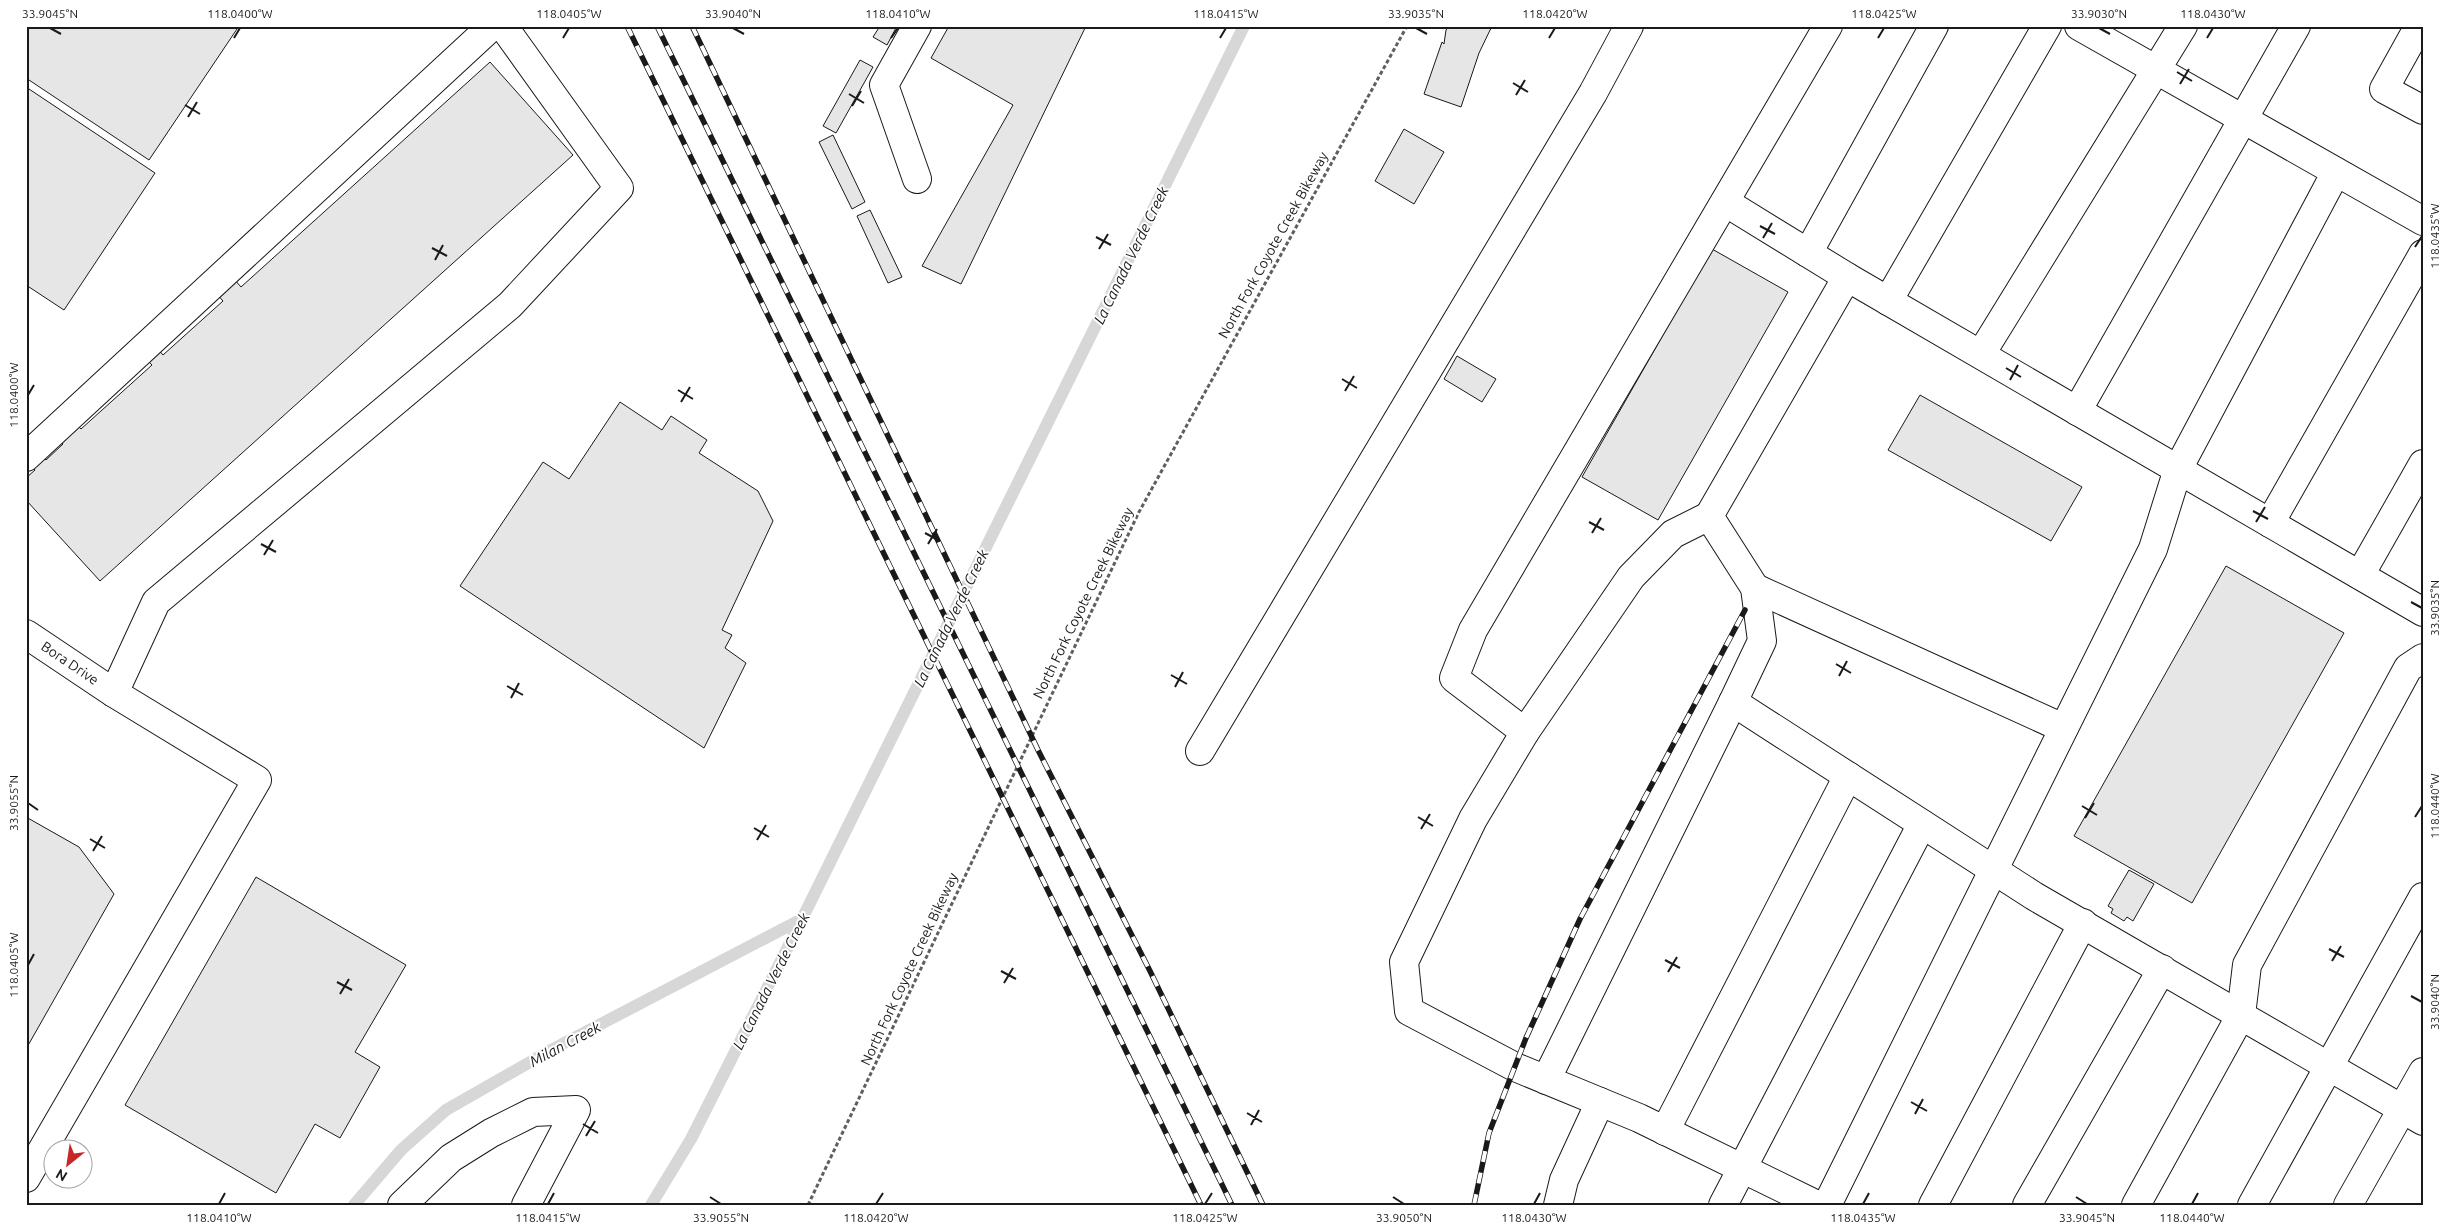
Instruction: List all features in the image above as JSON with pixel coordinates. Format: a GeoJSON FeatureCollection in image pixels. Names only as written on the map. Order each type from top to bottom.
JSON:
{"type":"FeatureCollection","features":[{"type":"Feature","properties":{"kind":"street"},"geometry":{"type":"LineString","coordinates":[[26,457],[492,26]]}},
{"type":"Feature","properties":{"kind":"street"},"geometry":{"type":"LineString","coordinates":[[114,692],[156,602],[510,305],[618,188],[503,26]]}},
{"type":"Feature","properties":{"kind":"street"},"geometry":{"type":"LineString","coordinates":[[916,26],[884,85],[917,179]]}},
{"type":"Feature","properties":{"kind":"street"},"geometry":{"type":"LineString","coordinates":[[1200,751],[1588,102],[1629,26]]}},
{"type":"Feature","properties":{"kind":"street"},"geometry":{"type":"LineString","coordinates":[[1525,732],[1454,678],[1473,630],[1828,26]]}},
{"type":"Feature","properties":{"kind":"street"},"geometry":{"type":"LineString","coordinates":[[1808,253],[1934,26]]}},
{"type":"Feature","properties":{"kind":"street"},"geometry":{"type":"LineString","coordinates":[[1888,301],[2047,26]]}},
{"type":"Feature","properties":{"kind":"street"},"geometry":{"type":"LineString","coordinates":[[1981,354],[2183,26]]}},
{"type":"Feature","properties":{"kind":"street"},"geometry":{"type":"LineString","coordinates":[[2077,411],[2296,26]]}},
{"type":"Feature","properties":{"kind":"street"},"geometry":{"type":"LineString","coordinates":[[2419,26],[2384,89],[2423,110]]}},
{"type":"Feature","properties":{"kind":"street"},"geometry":{"type":"LineString","coordinates":[[2089,29],[2156,70],[2423,221]]}},
{"type":"Feature","properties":{"kind":"street"},"geometry":{"type":"LineString","coordinates":[[1827,1205],[1992,869],[2153,549],[2178,469],[2336,172]]}},
{"type":"Feature","properties":{"kind":"street"},"geometry":{"type":"LineString","coordinates":[[1725,202],[1847,277],[2423,612]]}},
{"type":"Feature","properties":{"kind":"street"},"geometry":{"type":"LineString","coordinates":[[2270,523],[2423,254]]}},
{"type":"Feature","properties":{"kind":"street"},"geometry":{"type":"LineString","coordinates":[[1817,1205],[1665,1131],[1515,1067],[1409,1011],[1404,962],[1473,819],[1525,732],[1631,577],[1673,534],[1709,516],[1847,277]]}},
{"type":"Feature","properties":{"kind":"street"},"geometry":{"type":"LineString","coordinates":[[2360,575],[2423,464]]}},
{"type":"Feature","properties":{"kind":"street"},"geometry":{"type":"LineString","coordinates":[[1546,1080],[1762,641],[1756,588],[1709,516]]}},
{"type":"Feature","properties":{"kind":"street"},"geometry":{"type":"LineString","coordinates":[[1756,588],[2063,728]]}},
{"type":"Feature","properties":{"kind":"street","name":"Bora Drive"},"geometry":{"type":"LineString","coordinates":[[26,634],[114,692],[257,780],[26,1178]]}},
{"type":"Feature","properties":{"kind":"street"},"geometry":{"type":"LineString","coordinates":[[2136,1205],[2241,1015],[2247,965],[2408,668],[2423,658]]}},
{"type":"Feature","properties":{"kind":"street"},"geometry":{"type":"LineString","coordinates":[[1733,702],[1992,869],[2412,1115]]}},
{"type":"Feature","properties":{"kind":"street"},"geometry":{"type":"LineString","coordinates":[[1665,1131],[1848,776]]}},
{"type":"Feature","properties":{"kind":"street"},"geometry":{"type":"LineString","coordinates":[[1723,1205],[1922,824]]}},
{"type":"Feature","properties":{"kind":"street"},"geometry":{"type":"LineString","coordinates":[[2252,1205],[2423,897]]}},
{"type":"Feature","properties":{"kind":"street"},"geometry":{"type":"LineString","coordinates":[[1933,1205],[2083,923]]}},
{"type":"Feature","properties":{"kind":"street"},"geometry":{"type":"LineString","coordinates":[[2026,1205],[2162,969]]}},
{"type":"Feature","properties":{"kind":"street"},"geometry":{"type":"LineString","coordinates":[[2348,1205],[2412,1115],[2423,1072]]}},
{"type":"Feature","properties":{"kind":"street"},"geometry":{"type":"LineString","coordinates":[[1558,1205],[1564,1180],[1600,1102]]}},
{"type":"Feature","properties":{"kind":"street"},"geometry":{"type":"LineString","coordinates":[[402,1205],[415,1190],[451,1158],[491,1133],[533,1112],[576,1110],[526,1205]]}},
{"type":"Feature","properties":{"kind":"path","name":"North Fork Coyote Creek Bikeway"},"geometry":{"type":"LineString","coordinates":[[808,1205],[1139,512],[1407,26]]}},
{"type":"Feature","properties":{"kind":"building"},"geometry":{"type":"Polygon","coordinates":[[[26,26],[239,26],[149,160],[26,78],[26,26]]]}},
{"type":"Feature","properties":{"kind":"building"},"geometry":{"type":"Polygon","coordinates":[[[880,26],[897,26],[887,45],[873,37],[880,26]]]}},
{"type":"Feature","properties":{"kind":"building"},"geometry":{"type":"Polygon","coordinates":[[[949,26],[1086,26],[961,284],[922,266],[1013,105],[931,58],[949,26]]]}},
{"type":"Feature","properties":{"kind":"building"},"geometry":{"type":"Polygon","coordinates":[[[1449,26],[1492,26],[1479,53],[1461,107],[1424,94],[1442,42],[1444,44],[1446,30],[1449,26]]]}},
{"type":"Feature","properties":{"kind":"building"},"geometry":{"type":"Polygon","coordinates":[[[860,60],[873,67],[836,133],[823,126],[860,60]]]}},
{"type":"Feature","properties":{"kind":"building"},"geometry":{"type":"Polygon","coordinates":[[[490,62],[573,155],[100,581],[26,500],[26,478],[35,470],[29,463],[40,453],[46,460],[63,444],[57,437],[74,422],[81,429],[152,365],[146,359],[158,349],[163,355],[223,301],[217,294],[234,279],[241,287],[490,62]]]}},
{"type":"Feature","properties":{"kind":"building"},"geometry":{"type":"Polygon","coordinates":[[[26,87],[155,173],[64,310],[26,285],[26,87]]]}},
{"type":"Feature","properties":{"kind":"building"},"geometry":{"type":"Polygon","coordinates":[[[1404,129],[1444,152],[1414,204],[1375,181],[1404,129]]]}},
{"type":"Feature","properties":{"kind":"building"},"geometry":{"type":"Polygon","coordinates":[[[833,135],[865,202],[852,209],[819,142],[833,135]]]}},
{"type":"Feature","properties":{"kind":"building"},"geometry":{"type":"Polygon","coordinates":[[[870,210],[902,277],[888,283],[857,216],[870,210]]]}},
{"type":"Feature","properties":{"kind":"building"},"geometry":{"type":"Polygon","coordinates":[[[1712,249],[1788,292],[1658,520],[1582,477],[1712,249]]]}},
{"type":"Feature","properties":{"kind":"building"},"geometry":{"type":"Polygon","coordinates":[[[1457,356],[1496,379],[1482,402],[1444,379],[1457,356]]]}},
{"type":"Feature","properties":{"kind":"building"},"geometry":{"type":"Polygon","coordinates":[[[1920,395],[2082,487],[2051,541],[1888,450],[1920,395]]]}},
{"type":"Feature","properties":{"kind":"building"},"geometry":{"type":"Polygon","coordinates":[[[620,402],[662,430],[671,416],[707,440],[699,453],[758,491],[773,521],[722,630],[732,635],[725,648],[746,663],[704,748],[460,586],[543,462],[569,479],[620,402]]]}},
{"type":"Feature","properties":{"kind":"building"},"geometry":{"type":"Polygon","coordinates":[[[2226,566],[2344,633],[2192,903],[2074,836],[2226,566]]]}},
{"type":"Feature","properties":{"kind":"building"},"geometry":{"type":"Polygon","coordinates":[[[26,817],[79,847],[114,894],[26,1049],[26,817]]]}},
{"type":"Feature","properties":{"kind":"building"},"geometry":{"type":"Polygon","coordinates":[[[2129,870],[2154,884],[2133,921],[2127,917],[2124,921],[2111,913],[2113,909],[2108,906],[2129,870]]]}},
{"type":"Feature","properties":{"kind":"building"},"geometry":{"type":"Polygon","coordinates":[[[256,877],[406,965],[355,1052],[380,1067],[340,1138],[315,1124],[276,1193],[125,1105],[256,877]]]}},
{"type":"Feature","properties":{"kind":"waterway","name":"La Canada Verde Creek"},"geometry":{"type":"LineString","coordinates":[[651,1205],[691,1139],[802,919],[1244,26]]}},
{"type":"Feature","properties":{"kind":"waterway","name":"Milan Creek"},"geometry":{"type":"LineString","coordinates":[[354,1205],[401,1150],[446,1110],[551,1050],[802,919]]}},
{"type":"Feature","properties":{"kind":"railway"},"geometry":{"type":"LineString","coordinates":[[627,26],[1201,1205]]}},
{"type":"Feature","properties":{"kind":"railway"},"geometry":{"type":"LineString","coordinates":[[657,26],[1232,1205]]}},
{"type":"Feature","properties":{"kind":"railway"},"geometry":{"type":"LineString","coordinates":[[692,26],[1038,750],[1150,971],[1263,1205]]}},
{"type":"Feature","properties":{"kind":"railway"},"geometry":{"type":"LineString","coordinates":[[1474,1205],[1489,1133],[1526,1038],[1580,919],[1745,610]]}}]}
